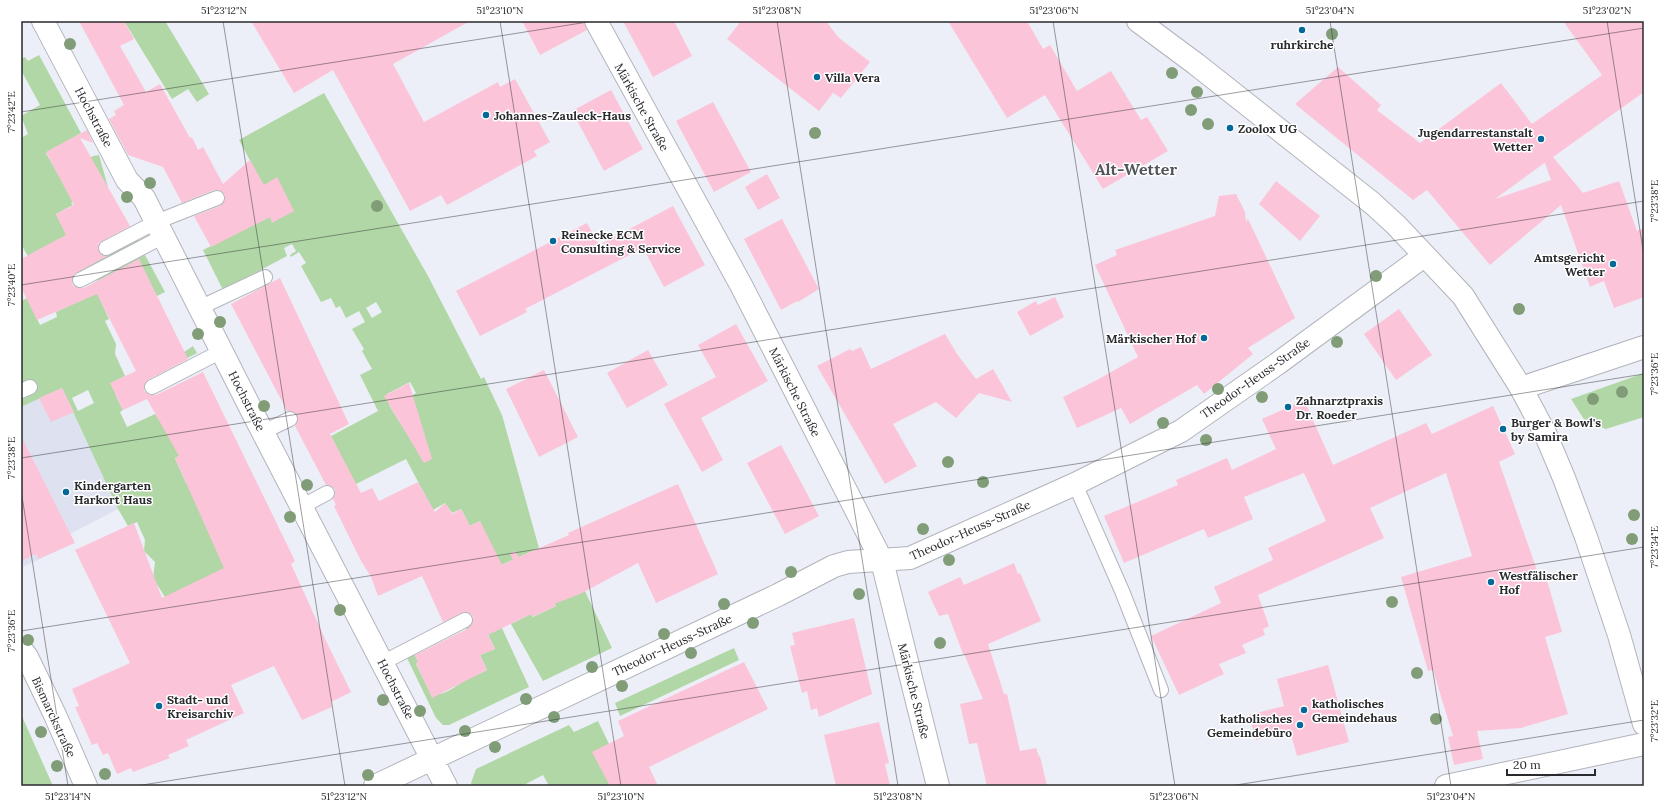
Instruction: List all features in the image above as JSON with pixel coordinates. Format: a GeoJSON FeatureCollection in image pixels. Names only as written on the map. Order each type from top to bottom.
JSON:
{"type":"FeatureCollection","features":[{"type":"Feature","properties":{"kind":"street","name":"Hochstraße"},"geometry":{"type":"LineString","coordinates":[[43,21],[127,180],[144,198],[301,507],[446,786]]}},
{"type":"Feature","properties":{"kind":"street","name":"Märkische Straße"},"geometry":{"type":"LineString","coordinates":[[596,21],[741,285],[882,561],[938,786]]}},
{"type":"Feature","properties":{"kind":"street"},"geometry":{"type":"LineString","coordinates":[[1138,21],[1196,64],[1372,203],[1396,225],[1463,296],[1521,388],[1545,433],[1586,537],[1619,635],[1644,724]]}},
{"type":"Feature","properties":{"kind":"street","name":"Theodor-Heuss-Straße"},"geometry":{"type":"LineString","coordinates":[[375,786],[771,598],[834,566],[848,562],[910,558],[1075,484],[1181,431],[1277,364],[1424,256]]}},
{"type":"Feature","properties":{"kind":"street"},"geometry":{"type":"LineString","coordinates":[[1521,388],[1644,347]]}},
{"type":"Feature","properties":{"kind":"street","name":"Bismarckstraße"},"geometry":{"type":"LineString","coordinates":[[21,649],[27,658],[55,715],[86,786]]}},
{"type":"Feature","properties":{"kind":"street"},"geometry":{"type":"LineString","coordinates":[[1446,786],[1644,744]]}},
{"type":"Feature","properties":{"kind":"lane"},"geometry":{"type":"LineString","coordinates":[[80,280],[160,229],[217,198]]}},
{"type":"Feature","properties":{"kind":"lane"},"geometry":{"type":"LineString","coordinates":[[106,248],[160,229]]}},
{"type":"Feature","properties":{"kind":"lane"},"geometry":{"type":"LineString","coordinates":[[199,308],[265,278]]}},
{"type":"Feature","properties":{"kind":"lane"},"geometry":{"type":"LineString","coordinates":[[152,387],[222,351]]}},
{"type":"Feature","properties":{"kind":"lane"},"geometry":{"type":"LineString","coordinates":[[263,432],[290,419]]}},
{"type":"Feature","properties":{"kind":"lane"},"geometry":{"type":"LineString","coordinates":[[1075,484],[1122,591],[1162,690]]}},
{"type":"Feature","properties":{"kind":"lane"},"geometry":{"type":"LineString","coordinates":[[301,507],[327,493]]}},
{"type":"Feature","properties":{"kind":"lane"},"geometry":{"type":"LineString","coordinates":[[382,664],[465,620]]}},
{"type":"Feature","properties":{"kind":"shaded area","name":"Kindergarten Harkort Haus"},"geometry":{"type":"Polygon","coordinates":[[[62,388],[118,509],[68,535],[69,545],[21,568],[21,406],[62,388]]]}},
{"type":"Feature","properties":{"kind":"green space"},"geometry":{"type":"Polygon","coordinates":[[[124,21],[165,21],[209,94],[197,102],[188,89],[172,99],[124,21]]]}},
{"type":"Feature","properties":{"kind":"green space"},"geometry":{"type":"Polygon","coordinates":[[[39,55],[81,133],[46,153],[59,176],[93,156],[99,155],[108,187],[71,203],[73,205],[56,214],[67,236],[88,265],[109,255],[108,252],[137,238],[139,241],[77,273],[76,271],[45,286],[21,244],[21,138],[28,134],[21,116],[40,105],[21,70],[21,59],[25,57],[28,61],[39,55]]]}},
{"type":"Feature","properties":{"kind":"green space"},"geometry":{"type":"Polygon","coordinates":[[[324,93],[428,276],[481,379],[484,377],[502,415],[539,548],[497,567],[480,521],[470,526],[461,509],[452,513],[445,503],[433,510],[406,459],[354,485],[331,436],[378,411],[360,375],[372,369],[362,351],[364,349],[352,329],[365,322],[359,311],[346,318],[340,306],[336,308],[331,298],[321,302],[301,266],[306,263],[299,252],[291,257],[290,255],[296,251],[292,244],[284,248],[287,256],[223,290],[203,250],[278,213],[239,140],[324,93]],[[376,302],[366,308],[372,318],[382,312],[376,302]],[[410,382],[387,394],[391,403],[389,405],[402,426],[408,398],[416,393],[410,382]]]}},
{"type":"Feature","properties":{"kind":"green space"},"geometry":{"type":"Polygon","coordinates":[[[145,255],[165,292],[157,296],[98,282],[96,279],[145,255]]]}},
{"type":"Feature","properties":{"kind":"green space"},"geometry":{"type":"Polygon","coordinates":[[[93,284],[109,319],[105,321],[116,344],[115,354],[125,376],[113,382],[116,396],[123,410],[120,412],[127,427],[155,414],[183,454],[175,458],[185,481],[248,568],[183,626],[153,578],[155,562],[144,551],[145,540],[137,522],[128,526],[118,509],[62,388],[21,407],[21,301],[27,298],[40,325],[57,317],[56,312],[88,297],[93,284]],[[88,390],[72,398],[78,411],[94,403],[88,390]]]}},
{"type":"Feature","properties":{"kind":"green space"},"geometry":{"type":"Polygon","coordinates":[[[193,346],[197,353],[148,379],[179,353],[184,352],[193,346]]]}},
{"type":"Feature","properties":{"kind":"green space"},"geometry":{"type":"Polygon","coordinates":[[[1644,373],[1644,417],[1606,429],[1585,421],[1571,399],[1644,373]]]}},
{"type":"Feature","properties":{"kind":"green space"},"geometry":{"type":"Polygon","coordinates":[[[584,589],[612,648],[543,681],[511,624],[531,614],[533,617],[556,606],[554,604],[584,589]]]}},
{"type":"Feature","properties":{"kind":"green space"},"geometry":{"type":"Polygon","coordinates":[[[496,615],[529,687],[449,725],[443,725],[436,718],[407,658],[414,653],[418,662],[416,664],[431,694],[436,695],[445,692],[487,670],[480,655],[495,649],[485,628],[469,635],[465,626],[470,624],[472,626],[496,615]]]}},
{"type":"Feature","properties":{"kind":"green space"},"geometry":{"type":"Polygon","coordinates":[[[734,648],[739,660],[620,716],[615,703],[734,648]]]}},
{"type":"Feature","properties":{"kind":"green space"},"geometry":{"type":"Polygon","coordinates":[[[21,714],[53,786],[21,786],[21,714]]]}},
{"type":"Feature","properties":{"kind":"green space"},"geometry":{"type":"Polygon","coordinates":[[[598,721],[609,744],[593,752],[630,786],[549,786],[543,775],[522,786],[472,786],[471,783],[476,769],[569,725],[574,732],[598,721]]]}},
{"type":"Feature","properties":{"kind":"building"},"geometry":{"type":"Polygon","coordinates":[[[79,21],[124,21],[134,39],[120,46],[146,92],[160,84],[190,138],[192,137],[198,150],[203,147],[223,184],[250,160],[264,185],[277,177],[294,211],[272,223],[270,217],[211,247],[194,216],[220,206],[225,200],[225,195],[219,190],[214,190],[182,203],[163,167],[128,155],[109,119],[116,115],[114,111],[124,105],[79,21]]]}},
{"type":"Feature","properties":{"kind":"building","name":"Johannes-Zauleck-Haus"},"geometry":{"type":"Polygon","coordinates":[[[251,21],[470,21],[393,64],[424,122],[498,82],[500,87],[515,79],[550,142],[534,151],[537,156],[447,205],[441,195],[410,211],[333,70],[294,93],[251,21]]]}},
{"type":"Feature","properties":{"kind":"building"},"geometry":{"type":"Polygon","coordinates":[[[522,21],[584,21],[587,30],[540,55],[522,21]]]}},
{"type":"Feature","properties":{"kind":"building"},"geometry":{"type":"Polygon","coordinates":[[[623,21],[674,21],[692,56],[653,77],[623,21]]]}},
{"type":"Feature","properties":{"kind":"building","name":"Villa Vera"},"geometry":{"type":"Polygon","coordinates":[[[741,21],[826,21],[838,37],[870,62],[841,98],[833,93],[819,111],[727,39],[741,21]]]}},
{"type":"Feature","properties":{"kind":"building"},"geometry":{"type":"Polygon","coordinates":[[[948,21],[1027,21],[1043,49],[1050,45],[1077,91],[1111,71],[1141,120],[1147,117],[1168,151],[1103,189],[1045,95],[1007,118],[948,21]]]}},
{"type":"Feature","properties":{"kind":"building"},"geometry":{"type":"Polygon","coordinates":[[[1563,21],[1644,21],[1644,92],[1553,157],[1583,193],[1619,181],[1637,231],[1644,228],[1644,297],[1614,308],[1604,281],[1590,287],[1561,205],[1490,265],[1427,190],[1413,200],[1295,104],[1338,67],[1381,105],[1377,110],[1420,143],[1501,83],[1532,124],[1602,75],[1563,21]],[[1545,163],[1495,199],[1551,180],[1545,163]]]}},
{"type":"Feature","properties":{"kind":"building"},"geometry":{"type":"Polygon","coordinates":[[[611,90],[643,149],[604,171],[572,111],[611,90]]]}},
{"type":"Feature","properties":{"kind":"building"},"geometry":{"type":"Polygon","coordinates":[[[713,102],[751,172],[714,192],[676,121],[713,102]]]}},
{"type":"Feature","properties":{"kind":"building"},"geometry":{"type":"Polygon","coordinates":[[[87,130],[93,143],[80,138],[130,226],[99,243],[99,252],[102,255],[107,256],[76,273],[73,276],[72,284],[76,287],[84,288],[139,259],[188,359],[148,380],[144,386],[144,391],[148,394],[156,395],[203,372],[295,561],[291,564],[351,692],[331,702],[332,707],[302,720],[274,666],[231,685],[244,713],[186,740],[189,746],[168,755],[170,758],[133,772],[131,768],[117,774],[108,753],[103,755],[97,743],[92,745],[75,707],[79,706],[72,689],[130,663],[75,550],[134,523],[162,598],[224,568],[175,458],[179,456],[147,399],[123,410],[110,383],[136,371],[97,294],[37,320],[21,287],[21,259],[66,235],[56,214],[74,205],[46,152],[87,130]]]}},
{"type":"Feature","properties":{"kind":"building"},"geometry":{"type":"Polygon","coordinates":[[[767,174],[780,198],[758,210],[745,187],[767,174]]]}},
{"type":"Feature","properties":{"kind":"building"},"geometry":{"type":"Polygon","coordinates":[[[1276,181],[1320,216],[1300,241],[1259,204],[1276,181]]]}},
{"type":"Feature","properties":{"kind":"building"},"geometry":{"type":"Polygon","coordinates":[[[1236,194],[1245,212],[1246,222],[1248,219],[1295,318],[1248,348],[1253,354],[1204,394],[1197,385],[1130,424],[1121,408],[1077,428],[1063,397],[1138,357],[1095,265],[1117,255],[1115,250],[1215,216],[1219,196],[1236,194]]]}},
{"type":"Feature","properties":{"kind":"building"},"geometry":{"type":"Polygon","coordinates":[[[673,206],[705,265],[664,287],[643,248],[525,309],[527,312],[480,336],[456,291],[587,223],[599,245],[673,206]]]}},
{"type":"Feature","properties":{"kind":"building"},"geometry":{"type":"Polygon","coordinates":[[[782,219],[819,289],[798,302],[797,301],[781,310],[744,239],[782,219]]]}},
{"type":"Feature","properties":{"kind":"building"},"geometry":{"type":"Polygon","coordinates":[[[280,278],[349,424],[330,434],[361,493],[372,488],[379,501],[418,482],[435,512],[445,503],[452,514],[461,509],[470,526],[480,521],[502,565],[513,560],[510,554],[515,551],[519,557],[569,535],[568,533],[678,484],[718,574],[656,603],[638,563],[580,594],[554,604],[556,606],[532,617],[531,614],[488,635],[495,649],[480,655],[487,670],[432,698],[416,663],[418,662],[415,655],[469,628],[472,624],[473,616],[465,612],[443,622],[422,576],[378,596],[371,577],[360,559],[334,506],[336,505],[333,499],[335,489],[326,485],[295,426],[298,420],[297,415],[294,412],[287,411],[231,304],[280,278]]]}},
{"type":"Feature","properties":{"kind":"building"},"geometry":{"type":"Polygon","coordinates":[[[1055,297],[1064,317],[1030,336],[1017,312],[1036,301],[1038,305],[1055,297]]]}},
{"type":"Feature","properties":{"kind":"building"},"geometry":{"type":"Polygon","coordinates":[[[1399,309],[1432,355],[1396,380],[1364,334],[1399,309]]]}},
{"type":"Feature","properties":{"kind":"building"},"geometry":{"type":"Polygon","coordinates":[[[736,324],[768,381],[701,418],[723,460],[702,472],[664,404],[716,377],[698,345],[736,324]]]}},
{"type":"Feature","properties":{"kind":"building"},"geometry":{"type":"Polygon","coordinates":[[[945,334],[957,354],[976,379],[993,369],[1012,402],[979,393],[956,418],[936,402],[893,424],[917,466],[885,484],[817,366],[850,349],[852,351],[861,347],[871,369],[945,334]]]}},
{"type":"Feature","properties":{"kind":"building"},"geometry":{"type":"Polygon","coordinates":[[[648,350],[668,385],[627,408],[607,373],[648,350]]]}},
{"type":"Feature","properties":{"kind":"building"},"geometry":{"type":"Polygon","coordinates":[[[544,370],[578,437],[539,457],[506,389],[544,370]]]}},
{"type":"Feature","properties":{"kind":"building"},"geometry":{"type":"Polygon","coordinates":[[[409,383],[432,459],[424,463],[384,396],[409,383]]]}},
{"type":"Feature","properties":{"kind":"building"},"geometry":{"type":"Polygon","coordinates":[[[62,388],[74,412],[51,422],[39,398],[62,388]]]}},
{"type":"Feature","properties":{"kind":"building"},"geometry":{"type":"Polygon","coordinates":[[[1304,400],[1333,465],[1426,423],[1432,434],[1493,406],[1515,454],[1499,462],[1540,579],[1546,577],[1562,632],[1545,637],[1568,714],[1521,728],[1477,731],[1483,759],[1454,765],[1448,737],[1453,736],[1433,670],[1428,671],[1401,577],[1472,556],[1446,473],[1370,508],[1384,538],[1258,595],[1269,626],[1263,629],[1265,635],[1242,645],[1246,653],[1219,664],[1224,674],[1179,695],[1151,636],[1221,603],[1214,587],[1273,560],[1268,548],[1326,521],[1304,473],[1244,497],[1253,519],[1208,538],[1204,529],[1124,563],[1104,516],[1178,485],[1176,480],[1227,458],[1232,470],[1276,449],[1262,419],[1304,400]]]}},
{"type":"Feature","properties":{"kind":"building"},"geometry":{"type":"Polygon","coordinates":[[[21,436],[75,543],[38,559],[36,554],[21,561],[21,436]]]}},
{"type":"Feature","properties":{"kind":"building"},"geometry":{"type":"Polygon","coordinates":[[[781,445],[819,516],[785,534],[747,463],[781,445]]]}},
{"type":"Feature","properties":{"kind":"building"},"geometry":{"type":"Polygon","coordinates":[[[1014,563],[1018,574],[1020,573],[1041,621],[988,644],[1004,694],[1007,694],[1020,751],[1036,748],[1039,757],[1040,756],[1047,786],[987,786],[977,743],[969,744],[960,704],[983,699],[963,654],[948,614],[939,616],[928,592],[960,577],[964,585],[1014,563]]]}},
{"type":"Feature","properties":{"kind":"building"},"geometry":{"type":"Polygon","coordinates":[[[854,618],[872,694],[819,717],[817,708],[811,710],[807,691],[802,693],[790,646],[795,645],[792,633],[854,618]]]}},
{"type":"Feature","properties":{"kind":"building"},"geometry":{"type":"Polygon","coordinates":[[[744,662],[768,709],[649,767],[658,786],[610,786],[592,752],[624,736],[618,721],[744,662]]]}},
{"type":"Feature","properties":{"kind":"building","name":"katholisches Gemeindehaus"},"geometry":{"type":"Polygon","coordinates":[[[1328,665],[1349,742],[1297,756],[1290,731],[1256,740],[1249,715],[1284,706],[1277,679],[1328,665]]]}},
{"type":"Feature","properties":{"kind":"building"},"geometry":{"type":"Polygon","coordinates":[[[879,722],[889,763],[885,764],[890,786],[836,786],[824,735],[879,722]]]}},
{"type":"Feature","properties":{"kind":"place","name":"ruhrkirche"},"geometry":{"type":"Point","coordinates":[1302,30]}},
{"type":"Feature","properties":{"kind":"place","name":"Villa Vera"},"geometry":{"type":"Point","coordinates":[817,77]}},
{"type":"Feature","properties":{"kind":"place","name":"Johannes-Zauleck-Haus"},"geometry":{"type":"Point","coordinates":[486,115]}},
{"type":"Feature","properties":{"kind":"place","name":"Zoolox UG"},"geometry":{"type":"Point","coordinates":[1230,128]}},
{"type":"Feature","properties":{"kind":"place","name":"Jugendarrestanstalt Wetter"},"geometry":{"type":"Point","coordinates":[1541,139]}},
{"type":"Feature","properties":{"kind":"place","name":"Reinecke ECM Consulting & Service"},"geometry":{"type":"Point","coordinates":[553,241]}},
{"type":"Feature","properties":{"kind":"place","name":"Amtsgericht Wetter"},"geometry":{"type":"Point","coordinates":[1613,264]}},
{"type":"Feature","properties":{"kind":"place","name":"Märkischer Hof"},"geometry":{"type":"Point","coordinates":[1204,338]}},
{"type":"Feature","properties":{"kind":"place","name":"Zahnarztpraxis Dr. Roeder"},"geometry":{"type":"Point","coordinates":[1288,407]}},
{"type":"Feature","properties":{"kind":"place","name":"Burger & Bowl's by Samira"},"geometry":{"type":"Point","coordinates":[1503,429]}},
{"type":"Feature","properties":{"kind":"place","name":"Kindergarten Harkort Haus"},"geometry":{"type":"Point","coordinates":[66,492]}},
{"type":"Feature","properties":{"kind":"place","name":"Westfälischer Hof"},"geometry":{"type":"Point","coordinates":[1491,582]}},
{"type":"Feature","properties":{"kind":"place","name":"Stadt- und Kreisarchiv"},"geometry":{"type":"Point","coordinates":[159,706]}},
{"type":"Feature","properties":{"kind":"place","name":"katholisches Gemeindehaus"},"geometry":{"type":"Point","coordinates":[1304,710]}},
{"type":"Feature","properties":{"kind":"place","name":"katholisches Gemeindebüro"},"geometry":{"type":"Point","coordinates":[1300,725]}},
{"type":"Feature","properties":{"kind":"district","name":"Alt-Wetter"},"geometry":{"type":"Point","coordinates":[1136,169]}}]}
